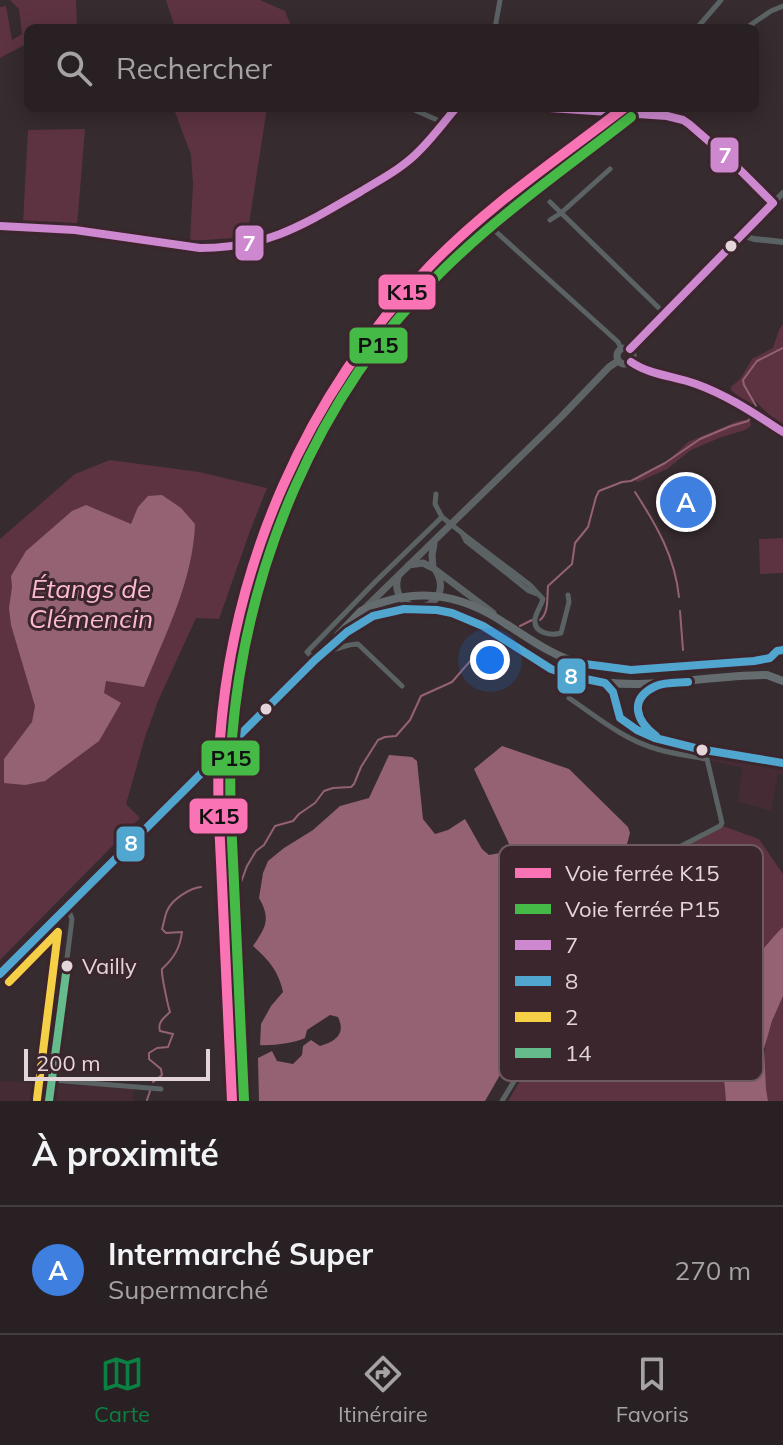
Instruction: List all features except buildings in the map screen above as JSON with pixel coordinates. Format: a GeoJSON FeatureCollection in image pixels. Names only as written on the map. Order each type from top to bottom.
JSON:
{"type":"FeatureCollection","features":[{"type":"Feature","properties":{"kind":"main road"},"geometry":{"type":"LineString","coordinates":[[0,226],[75,230],[200,248],[263,241],[314,219],[395,172],[415,157],[453,112]]}},
{"type":"Feature","properties":{"kind":"main road"},"geometry":{"type":"LineString","coordinates":[[618,361],[617,355],[664,313],[773,203],[727,157],[679,116],[620,112]]}},
{"type":"Feature","properties":{"kind":"main road"},"geometry":{"type":"LineString","coordinates":[[618,361],[631,362],[634,357],[626,348]]}},
{"type":"Feature","properties":{"kind":"main road"},"geometry":{"type":"LineString","coordinates":[[325,651],[344,627],[618,361]]}},
{"type":"Feature","properties":{"kind":"main road"},"geometry":{"type":"LineString","coordinates":[[0,974],[325,651],[360,623],[393,610],[428,605],[438,596],[441,583],[432,555],[435,541]]}},
{"type":"Feature","properties":{"kind":"main road"},"geometry":{"type":"LineString","coordinates":[[407,566],[423,563],[435,569],[504,622]]}},
{"type":"Feature","properties":{"kind":"main road"},"geometry":{"type":"LineString","coordinates":[[398,575],[396,587],[407,604],[474,622],[566,675],[605,683],[658,684],[751,675],[772,676],[783,681]]}},
{"type":"Feature","properties":{"kind":"main road"},"geometry":{"type":"LineString","coordinates":[[361,611],[400,597],[438,596],[480,609],[566,659],[613,669],[709,665],[770,658]]}},
{"type":"Feature","properties":{"kind":"main road"},"geometry":{"type":"LineString","coordinates":[[772,676],[768,667],[770,658],[783,650]]}},
{"type":"Feature","properties":{"kind":"main road"},"geometry":{"type":"LineString","coordinates":[[605,683],[614,693],[620,718],[639,731],[707,754],[783,763]]}},
{"type":"Feature","properties":{"kind":"main road"},"geometry":{"type":"LineString","coordinates":[[658,684],[644,694],[637,706],[637,714],[647,730],[664,741]]}},
{"type":"Feature","properties":{"kind":"street"},"geometry":{"type":"LineString","coordinates":[[496,24],[500,0]]}},
{"type":"Feature","properties":{"kind":"street"},"geometry":{"type":"LineString","coordinates":[[700,24],[721,0]]}},
{"type":"Feature","properties":{"kind":"street"},"geometry":{"type":"LineString","coordinates":[[752,24],[783,6]]}},
{"type":"Feature","properties":{"kind":"street"},"geometry":{"type":"LineString","coordinates":[[419,112],[444,123]]}},
{"type":"Feature","properties":{"kind":"street"},"geometry":{"type":"LineString","coordinates":[[550,220],[610,169]]}},
{"type":"Feature","properties":{"kind":"street"},"geometry":{"type":"LineString","coordinates":[[773,203],[783,193]]}},
{"type":"Feature","properties":{"kind":"street"},"geometry":{"type":"LineString","coordinates":[[550,202],[664,313]]}},
{"type":"Feature","properties":{"kind":"street"},"geometry":{"type":"LineString","coordinates":[[494,230],[626,348]]}},
{"type":"Feature","properties":{"kind":"street"},"geometry":{"type":"LineString","coordinates":[[741,235],[783,242]]}},
{"type":"Feature","properties":{"kind":"street"},"geometry":{"type":"LineString","coordinates":[[631,362],[643,370],[700,385],[783,432]]}},
{"type":"Feature","properties":{"kind":"street"},"geometry":{"type":"LineString","coordinates":[[436,494],[435,504],[442,517],[462,533],[466,541],[543,599],[535,620],[538,629],[545,633],[561,633],[568,595]]}},
{"type":"Feature","properties":{"kind":"street"},"geometry":{"type":"LineString","coordinates":[[315,660],[307,652],[442,517]]}},
{"type":"Feature","properties":{"kind":"street"},"geometry":{"type":"LineString","coordinates":[[325,651],[346,644],[358,644],[402,686]]}},
{"type":"Feature","properties":{"kind":"street"},"geometry":{"type":"LineString","coordinates":[[569,698],[636,742],[659,750],[707,754],[722,823],[683,845]]}},
{"type":"Feature","properties":{"kind":"street"},"geometry":{"type":"LineString","coordinates":[[49,1101],[72,919],[67,906]]}},
{"type":"Feature","properties":{"kind":"street"},"geometry":{"type":"LineString","coordinates":[[52,1080],[161,1089]]}},
{"type":"Feature","properties":{"kind":"street"},"geometry":{"type":"LineString","coordinates":[[502,1101],[514,1081]]}},
{"type":"Feature","properties":{"kind":"shaded area"},"geometry":{"type":"Polygon","coordinates":[[[10,0],[76,0],[77,24],[24,24],[24,45],[0,58],[0,7],[6,6],[12,40],[22,34],[19,9],[10,0]]]}},
{"type":"Feature","properties":{"kind":"shaded area"},"geometry":{"type":"Polygon","coordinates":[[[166,0],[260,0],[285,11],[290,24],[202,24],[174,24],[166,0]]]}},
{"type":"Feature","properties":{"kind":"shaded area"},"geometry":{"type":"Polygon","coordinates":[[[175,112],[266,112],[247,237],[190,241],[191,155],[175,112]]]}},
{"type":"Feature","properties":{"kind":"shaded area"},"geometry":{"type":"Polygon","coordinates":[[[85,129],[77,226],[23,224],[28,130],[85,129]]]}},
{"type":"Feature","properties":{"kind":"shaded area"},"geometry":{"type":"Polygon","coordinates":[[[783,324],[783,428],[755,401],[751,405],[743,401],[731,387],[741,378],[752,359],[773,348],[783,324]]]}},
{"type":"Feature","properties":{"kind":"shaded area"},"geometry":{"type":"Polygon","coordinates":[[[750,419],[751,426],[745,430],[691,450],[667,469],[635,481],[668,461],[688,442],[750,419]]]}},
{"type":"Feature","properties":{"kind":"shaded area"},"geometry":{"type":"Polygon","coordinates":[[[110,460],[199,472],[267,488],[219,619],[196,618],[158,701],[126,804],[140,818],[0,960],[0,539],[75,474],[110,460]]]}},
{"type":"Feature","properties":{"kind":"shaded area"},"geometry":{"type":"Polygon","coordinates":[[[783,538],[783,573],[760,574],[759,539],[783,538]]]}},
{"type":"Feature","properties":{"kind":"shaded area"},"geometry":{"type":"Polygon","coordinates":[[[708,744],[783,756],[783,774],[778,774],[771,811],[738,802],[742,768],[711,761],[708,744]]]}},
{"type":"Feature","properties":{"kind":"shaded area"},"geometry":{"type":"Polygon","coordinates":[[[723,826],[759,839],[783,874],[783,949],[763,1041],[763,845],[688,845],[723,826]]]}},
{"type":"Feature","properties":{"kind":"shaded area"},"geometry":{"type":"Polygon","coordinates":[[[783,996],[783,1101],[768,1101],[764,1073],[765,1047],[783,996]]]}},
{"type":"Feature","properties":{"kind":"shaded area"},"geometry":{"type":"Polygon","coordinates":[[[0,1081],[134,1088],[133,1101],[0,1101],[0,1081]]]}},
{"type":"Feature","properties":{"kind":"shaded area"},"geometry":{"type":"Polygon","coordinates":[[[520,1081],[754,1081],[750,1101],[508,1101],[520,1081]]]}},
{"type":"Feature","properties":{"kind":"water","name":"Étangs de Clémencin"},"geometry":{"type":"Polygon","coordinates":[[[162,495],[181,508],[195,524],[184,587],[144,687],[106,681],[104,693],[121,703],[99,741],[45,781],[25,785],[4,783],[4,759],[32,722],[35,706],[11,625],[11,576],[26,551],[72,511],[86,505],[131,524],[138,507],[148,496],[162,495]]]}},
{"type":"Feature","properties":{"kind":"water"},"geometry":{"type":"Polygon","coordinates":[[[502,746],[569,769],[628,827],[627,844],[510,845],[474,769],[502,746]]]}},
{"type":"Feature","properties":{"kind":"water"},"geometry":{"type":"Polygon","coordinates":[[[389,755],[412,757],[417,761],[423,819],[435,834],[465,819],[482,849],[489,855],[499,853],[499,1077],[485,1101],[259,1101],[258,1058],[272,1051],[277,1061],[293,1064],[302,1055],[303,1046],[311,1040],[320,1046],[331,1042],[341,1028],[338,1017],[330,1015],[307,1030],[305,1038],[283,1044],[260,1045],[261,1024],[283,992],[272,967],[253,946],[265,923],[265,912],[259,898],[268,861],[313,830],[340,806],[369,798],[389,755]]]}},
{"type":"Feature","properties":{"kind":"water"},"geometry":{"type":"Polygon","coordinates":[[[783,927],[783,996],[764,1049],[768,1101],[726,1101],[724,1081],[763,1081],[763,949],[783,927]]]}},
{"type":"Feature","properties":{"kind":"waterway"},"geometry":{"type":"LineString","coordinates":[[755,409],[743,380],[757,361],[783,348]]}},
{"type":"Feature","properties":{"kind":"waterway"},"geometry":{"type":"LineString","coordinates":[[540,620],[546,609],[548,586],[572,564],[575,543],[588,527],[599,491],[631,481],[700,439],[750,418]]}},
{"type":"Feature","properties":{"kind":"waterway"},"geometry":{"type":"LineString","coordinates":[[635,492],[664,542],[674,568],[679,597]]}},
{"type":"Feature","properties":{"kind":"waterway"},"geometry":{"type":"LineString","coordinates":[[680,611],[683,650]]}},
{"type":"Feature","properties":{"kind":"waterway"},"geometry":{"type":"LineString","coordinates":[[520,626],[532,620]]}},
{"type":"Feature","properties":{"kind":"waterway"},"geometry":{"type":"LineString","coordinates":[[233,885],[240,885],[247,866],[275,826],[293,821],[324,791],[351,787],[378,740],[396,736],[410,720],[421,696],[452,682],[478,652],[490,653]]}},
{"type":"Feature","properties":{"kind":"waterway"},"geometry":{"type":"LineString","coordinates":[[153,1082],[162,1075],[161,1069],[149,1059],[149,1053],[168,1047],[173,1034],[159,1028],[170,1012],[162,969],[176,952],[182,932],[166,933],[162,929],[167,911],[174,901],[201,887]]}},
{"type":"Feature","properties":{"kind":"waterway"},"geometry":{"type":"LineString","coordinates":[[147,1100],[150,1091]]}},
{"type":"Feature","properties":{"kind":"rail line","name":"K15"},"geometry":{"type":"LineString","coordinates":[[232,1101],[218,775],[228,673],[241,609],[259,546],[283,486],[312,427],[346,371],[385,318],[450,246],[498,204],[619,112]]}},
{"type":"Feature","properties":{"kind":"rail line","name":"P15"},"geometry":{"type":"LineString","coordinates":[[244,1100],[230,774],[240,674],[253,611],[271,548],[323,430],[357,374],[395,322],[462,252],[631,117]]}},
{"type":"Feature","properties":{"kind":"transit line","name":"7"},"geometry":{"type":"LineString","coordinates":[[0,226],[75,230],[200,248],[246,244],[284,232],[321,215],[399,168],[425,145],[453,112]]}},
{"type":"Feature","properties":{"kind":"transit line","name":"7"},"geometry":{"type":"LineString","coordinates":[[608,112],[683,120],[727,157],[773,203]]}},
{"type":"Feature","properties":{"kind":"transit line","name":"7"},"geometry":{"type":"LineString","coordinates":[[630,349],[773,203]]}},
{"type":"Feature","properties":{"kind":"transit line","name":"7"},"geometry":{"type":"LineString","coordinates":[[631,362],[719,394],[783,432]]}},
{"type":"Feature","properties":{"kind":"transit line","name":"8"},"geometry":{"type":"LineString","coordinates":[[0,974],[315,660],[347,632],[373,616],[404,609],[452,613],[483,626],[551,669],[605,683],[613,692],[620,718],[637,730],[699,749],[783,763]]}},
{"type":"Feature","properties":{"kind":"transit line","name":"8"},"geometry":{"type":"LineString","coordinates":[[585,664],[631,670],[754,661],[770,658],[783,650]]}},
{"type":"Feature","properties":{"kind":"transit line","name":"8"},"geometry":{"type":"LineString","coordinates":[[656,736],[640,717],[638,704],[641,697],[656,686],[688,682]]}},
{"type":"Feature","properties":{"kind":"transit line","name":"2"},"geometry":{"type":"LineString","coordinates":[[9,982],[58,932],[37,1099]]}},
{"type":"Feature","properties":{"kind":"transit line","name":"14"},"geometry":{"type":"LineString","coordinates":[[49,1101],[67,966]]}},
{"type":"Feature","properties":{"kind":"place","name":"Intermarché Super"},"geometry":{"type":"Point","coordinates":[686,502]}},
{"type":"Feature","properties":{"kind":"place","name":"Vailly"},"geometry":{"type":"Point","coordinates":[67,966]}}]}
